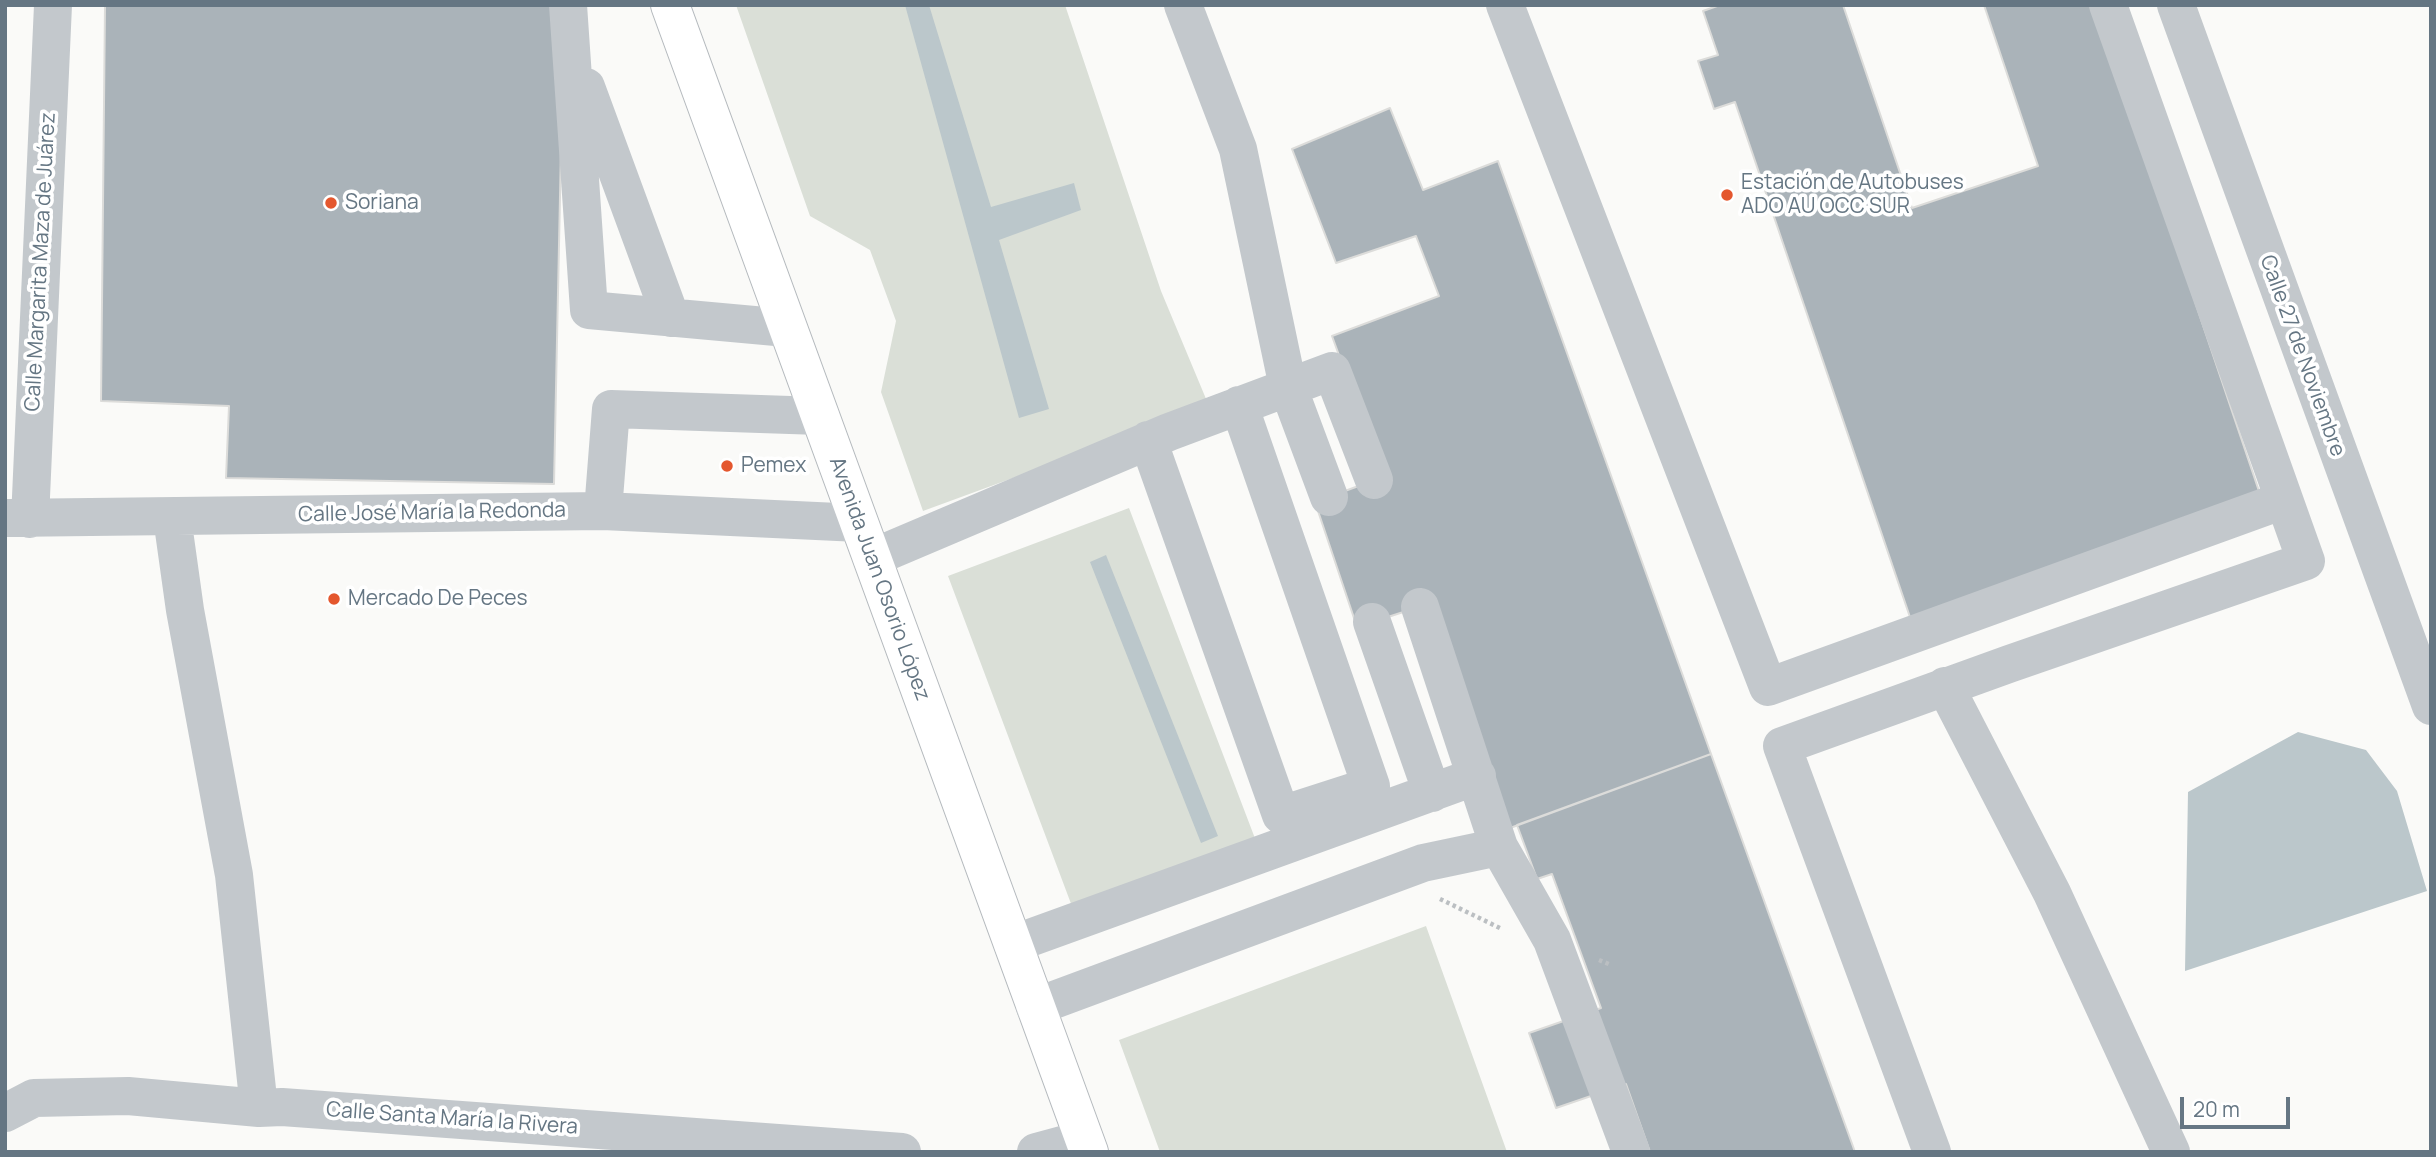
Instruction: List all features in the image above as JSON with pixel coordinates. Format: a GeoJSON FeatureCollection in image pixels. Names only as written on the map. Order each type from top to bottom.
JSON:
{"type":"FeatureCollection","features":[{"type":"Feature","properties":{"kind":"main road","name":"Avenida Juan Osorio López"},"geometry":{"type":"LineString","coordinates":[[670,5],[1086,1145]]}},
{"type":"Feature","properties":{"kind":"street","name":"Calle Margarita Maza de Juárez"},"geometry":{"type":"LineString","coordinates":[[18,518],[53,5]]}},
{"type":"Feature","properties":{"kind":"street"},"geometry":{"type":"LineString","coordinates":[[568,5],[589,310],[787,328]]}},
{"type":"Feature","properties":{"kind":"street"},"geometry":{"type":"LineString","coordinates":[[1183,5],[1238,149],[1288,387],[1329,497]]}},
{"type":"Feature","properties":{"kind":"street"},"geometry":{"type":"LineString","coordinates":[[1505,5],[1768,687],[2284,500]]}},
{"type":"Feature","properties":{"kind":"street"},"geometry":{"type":"LineString","coordinates":[[1932,1152],[1782,746],[1945,686],[2306,561],[2108,5]]}},
{"type":"Feature","properties":{"kind":"street","name":"Calle 27 de Noviembre"},"geometry":{"type":"LineString","coordinates":[[2176,5],[2431,706]]}},
{"type":"Feature","properties":{"kind":"street"},"geometry":{"type":"LineString","coordinates":[[571,45],[671,318]]}},
{"type":"Feature","properties":{"kind":"street"},"geometry":{"type":"LineString","coordinates":[[872,558],[1148,440],[1332,371],[1374,480]]}},
{"type":"Feature","properties":{"kind":"street"},"geometry":{"type":"LineString","coordinates":[[1239,405],[1376,799]]}},
{"type":"Feature","properties":{"kind":"street"},"geometry":{"type":"LineString","coordinates":[[603,511],[611,409],[820,416]]}},
{"type":"Feature","properties":{"kind":"street"},"geometry":{"type":"LineString","coordinates":[[1148,440],[1281,815],[1376,799],[1432,793],[1477,776]]}},
{"type":"Feature","properties":{"kind":"street","name":"Calle José María la Redonda"},"geometry":{"type":"LineString","coordinates":[[18,518],[603,511],[859,523]]}},
{"type":"Feature","properties":{"kind":"street"},"geometry":{"type":"LineString","coordinates":[[172,517],[185,610],[234,875],[259,1108]]}},
{"type":"Feature","properties":{"kind":"street"},"geometry":{"type":"LineString","coordinates":[[1420,607],[1499,847],[1552,940],[1631,1152]]}},
{"type":"Feature","properties":{"kind":"street"},"geometry":{"type":"LineString","coordinates":[[1372,622],[1432,793]]}},
{"type":"Feature","properties":{"kind":"street"},"geometry":{"type":"LineString","coordinates":[[1945,686],[2052,893],[2171,1152]]}},
{"type":"Feature","properties":{"kind":"street"},"geometry":{"type":"LineString","coordinates":[[1013,944],[1376,799]]}},
{"type":"Feature","properties":{"kind":"street"},"geometry":{"type":"LineString","coordinates":[[1035,1007],[1423,863],[1499,847]]}},
{"type":"Feature","properties":{"kind":"street","name":"Calle Santa María la Rivera"},"geometry":{"type":"LineString","coordinates":[[5,1113],[34,1098],[128,1096],[259,1108],[295,1108],[901,1152]]}},
{"type":"Feature","properties":{"kind":"street"},"geometry":{"type":"LineString","coordinates":[[1036,1152],[1086,1145]]}},
{"type":"Feature","properties":{"kind":"path"},"geometry":{"type":"LineString","coordinates":[[1431,895],[1520,938],[1552,940],[1611,965]]}},
{"type":"Feature","properties":{"kind":"shaded area"},"geometry":{"type":"Polygon","coordinates":[[[736,5],[1065,5],[1161,291],[1209,406],[923,511],[881,392],[896,321],[870,250],[810,216],[736,5]]]}},
{"type":"Feature","properties":{"kind":"shaded area"},"geometry":{"type":"Polygon","coordinates":[[[905,5],[929,5],[991,207],[1074,183],[1081,210],[999,240],[1049,409],[1019,418],[905,5]]]}},
{"type":"Feature","properties":{"kind":"shaded area"},"geometry":{"type":"Polygon","coordinates":[[[1129,508],[1256,841],[1073,909],[948,576],[1129,508]]]}},
{"type":"Feature","properties":{"kind":"shaded area"},"geometry":{"type":"Polygon","coordinates":[[[1106,555],[1218,836],[1201,843],[1090,562],[1106,555]]]}},
{"type":"Feature","properties":{"kind":"shaded area"},"geometry":{"type":"Polygon","coordinates":[[[2298,732],[2366,750],[2397,791],[2427,891],[2185,971],[2188,792],[2298,732]]]}},
{"type":"Feature","properties":{"kind":"shaded area"},"geometry":{"type":"Polygon","coordinates":[[[1426,926],[1507,1152],[1160,1152],[1119,1040],[1426,926]]]}},
{"type":"Feature","properties":{"kind":"building","name":"Soriana"},"geometry":{"type":"Polygon","coordinates":[[[105,5],[564,5],[554,484],[226,478],[229,406],[101,401],[105,5]]]}},
{"type":"Feature","properties":{"kind":"building"},"geometry":{"type":"Polygon","coordinates":[[[1720,5],[1843,5],[1912,208],[2038,166],[1984,5],[2095,5],[2264,506],[1913,626],[1735,102],[1714,109],[1698,61],[1718,55],[1703,11],[1720,5]]]}},
{"type":"Feature","properties":{"kind":"building"},"geometry":{"type":"Polygon","coordinates":[[[1390,108],[1423,190],[1498,161],[1711,754],[1502,831],[1425,605],[1357,627],[1315,502],[1383,477],[1332,336],[1439,296],[1416,236],[1336,263],[1292,149],[1390,108]]]}},
{"type":"Feature","properties":{"kind":"building"},"geometry":{"type":"Polygon","coordinates":[[[1711,754],[1855,1152],[1650,1152],[1626,1084],[1556,1108],[1529,1033],[1601,1008],[1552,874],[1537,879],[1517,825],[1711,754]]]}},
{"type":"Feature","properties":{"kind":"place","name":"Estación de Autobuses ADO AU OCC SUR"},"geometry":{"type":"Point","coordinates":[1727,195]}},
{"type":"Feature","properties":{"kind":"place","name":"Soriana"},"geometry":{"type":"Point","coordinates":[331,203]}},
{"type":"Feature","properties":{"kind":"place","name":"Pemex"},"geometry":{"type":"Point","coordinates":[727,466]}},
{"type":"Feature","properties":{"kind":"place","name":"Mercado De Peces"},"geometry":{"type":"Point","coordinates":[334,599]}}]}
